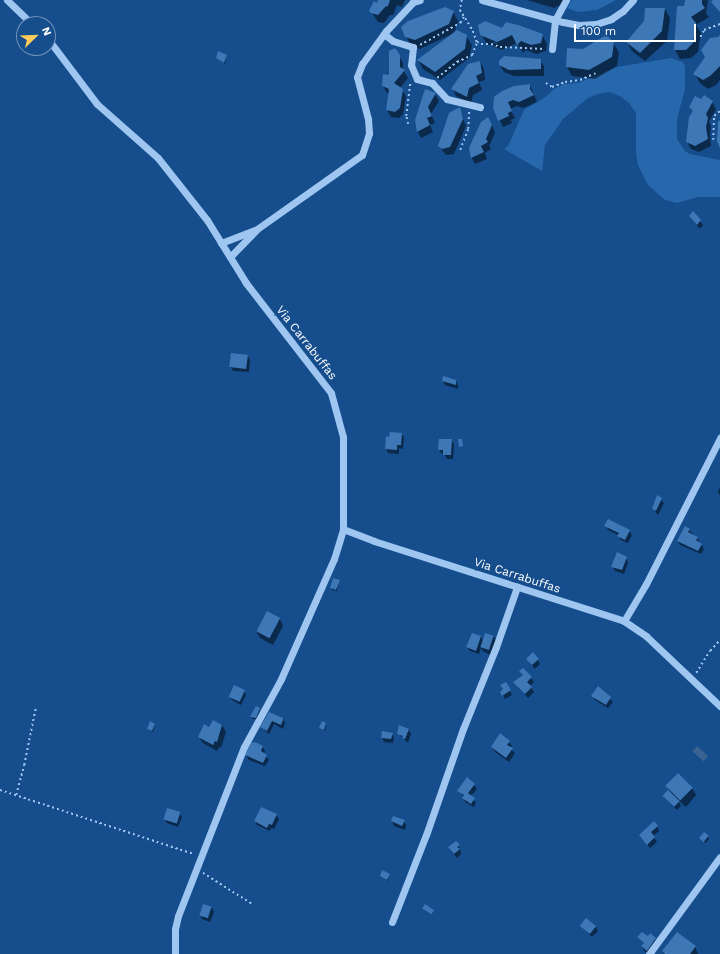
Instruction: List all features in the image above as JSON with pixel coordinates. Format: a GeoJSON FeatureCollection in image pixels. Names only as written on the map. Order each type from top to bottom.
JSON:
{"type":"FeatureCollection","features":[{"type":"Feature","properties":{"kind":"street"},"geometry":{"type":"LineString","coordinates":[[7,0],[24,16]]}},
{"type":"Feature","properties":{"kind":"street"},"geometry":{"type":"LineString","coordinates":[[230,257],[257,229],[362,155],[369,133],[368,119],[357,77],[362,64],[384,34],[413,2],[420,0]]}},
{"type":"Feature","properties":{"kind":"street"},"geometry":{"type":"LineString","coordinates":[[482,0],[579,25],[596,24],[611,19],[623,11],[633,0]]}},
{"type":"Feature","properties":{"kind":"street"},"geometry":{"type":"LineString","coordinates":[[552,49],[555,20],[566,0]]}},
{"type":"Feature","properties":{"kind":"street"},"geometry":{"type":"LineString","coordinates":[[384,34],[393,41],[413,47],[411,65],[417,79],[432,83],[447,99],[469,106],[474,104],[480,107]]}},
{"type":"Feature","properties":{"kind":"street","name":"Via Carrabuffas"},"geometry":{"type":"LineString","coordinates":[[56,50],[97,104],[158,158],[207,220],[246,283],[330,393],[343,437],[343,529],[374,541],[624,621],[646,636],[720,706]]}},
{"type":"Feature","properties":{"kind":"street"},"geometry":{"type":"LineString","coordinates":[[221,243],[257,229]]}},
{"type":"Feature","properties":{"kind":"street"},"geometry":{"type":"LineString","coordinates":[[624,621],[646,584],[720,438]]}},
{"type":"Feature","properties":{"kind":"street"},"geometry":{"type":"LineString","coordinates":[[175,954],[175,929],[178,916],[244,747],[281,679],[334,559],[343,529]]}},
{"type":"Feature","properties":{"kind":"street"},"geometry":{"type":"LineString","coordinates":[[392,922],[517,587]]}},
{"type":"Feature","properties":{"kind":"street"},"geometry":{"type":"LineString","coordinates":[[649,954],[720,857]]}},
{"type":"Feature","properties":{"kind":"path"},"geometry":{"type":"LineString","coordinates":[[432,83],[457,62],[472,55],[477,42],[474,31],[460,10],[462,0]]}},
{"type":"Feature","properties":{"kind":"path"},"geometry":{"type":"LineString","coordinates":[[413,47],[435,38],[460,23],[464,16]]}},
{"type":"Feature","properties":{"kind":"path"},"geometry":{"type":"LineString","coordinates":[[700,37],[704,30],[720,24]]}},
{"type":"Feature","properties":{"kind":"path"},"geometry":{"type":"LineString","coordinates":[[477,42],[500,47],[552,49]]}},
{"type":"Feature","properties":{"kind":"path"},"geometry":{"type":"LineString","coordinates":[[408,124],[406,116],[413,70]]}},
{"type":"Feature","properties":{"kind":"path"},"geometry":{"type":"LineString","coordinates":[[546,83],[552,87],[565,82],[580,80],[596,73]]}},
{"type":"Feature","properties":{"kind":"path"},"geometry":{"type":"LineString","coordinates":[[460,150],[468,129],[469,106]]}},
{"type":"Feature","properties":{"kind":"path"},"geometry":{"type":"LineString","coordinates":[[713,140],[714,116],[720,110]]}},
{"type":"Feature","properties":{"kind":"path"},"geometry":{"type":"LineString","coordinates":[[692,680],[710,650],[720,640]]}},
{"type":"Feature","properties":{"kind":"path"},"geometry":{"type":"LineString","coordinates":[[16,795],[24,765],[36,706]]}},
{"type":"Feature","properties":{"kind":"path"},"geometry":{"type":"LineString","coordinates":[[0,790],[201,857]]}},
{"type":"Feature","properties":{"kind":"path"},"geometry":{"type":"LineString","coordinates":[[196,869],[252,904]]}},
{"type":"Feature","properties":{"kind":"shaded area"},"geometry":{"type":"Polygon","coordinates":[[[572,0],[616,0],[597,10],[578,12],[567,8],[572,0]]]}},
{"type":"Feature","properties":{"kind":"shaded area"},"geometry":{"type":"Polygon","coordinates":[[[671,58],[683,62],[685,66],[685,89],[677,119],[677,139],[685,151],[690,154],[720,160],[720,197],[698,197],[677,203],[665,200],[648,185],[638,165],[636,153],[636,113],[629,103],[620,96],[609,92],[588,98],[563,119],[545,145],[542,171],[504,149],[508,146],[524,110],[547,96],[554,89],[564,84],[578,83],[617,67],[671,58]]]}},
{"type":"Feature","properties":{"kind":"shaded area"},"geometry":{"type":"Polygon","coordinates":[[[697,746],[708,756],[703,761],[692,751],[697,746]]]}},
{"type":"Feature","properties":{"kind":"building"},"geometry":{"type":"Polygon","coordinates":[[[378,0],[390,0],[388,6],[385,7],[378,15],[369,11],[374,1],[377,3],[378,0]]]}},
{"type":"Feature","properties":{"kind":"building"},"geometry":{"type":"Polygon","coordinates":[[[685,0],[702,0],[702,4],[705,8],[691,17],[696,23],[693,43],[686,50],[674,50],[677,6],[684,6],[685,0]]]}},
{"type":"Feature","properties":{"kind":"building"},"geometry":{"type":"Polygon","coordinates":[[[713,0],[720,0],[720,12],[711,2],[713,0]]]}},
{"type":"Feature","properties":{"kind":"building"},"geometry":{"type":"Polygon","coordinates":[[[445,7],[454,11],[449,24],[415,40],[405,37],[401,27],[408,21],[445,7]]]}},
{"type":"Feature","properties":{"kind":"building"},"geometry":{"type":"Polygon","coordinates":[[[645,8],[665,8],[662,31],[640,53],[626,42],[644,21],[645,8]]]}},
{"type":"Feature","properties":{"kind":"building"},"geometry":{"type":"Polygon","coordinates":[[[485,21],[502,28],[506,22],[543,34],[541,43],[531,45],[521,41],[517,45],[512,35],[497,42],[480,35],[478,25],[485,21]]]}},
{"type":"Feature","properties":{"kind":"building"},"geometry":{"type":"Polygon","coordinates":[[[457,30],[467,35],[465,49],[435,72],[417,60],[457,30]]]}},
{"type":"Feature","properties":{"kind":"building"},"geometry":{"type":"Polygon","coordinates":[[[606,35],[614,42],[612,57],[589,70],[566,67],[567,48],[583,49],[606,35]]]}},
{"type":"Feature","properties":{"kind":"building"},"geometry":{"type":"Polygon","coordinates":[[[720,35],[720,66],[710,76],[703,80],[693,74],[705,57],[701,50],[710,38],[718,37],[720,35]]]}},
{"type":"Feature","properties":{"kind":"building"},"geometry":{"type":"Polygon","coordinates":[[[395,48],[400,55],[400,67],[405,70],[394,83],[403,89],[400,108],[395,112],[386,110],[389,89],[382,86],[383,74],[389,75],[389,51],[395,48]]]}},
{"type":"Feature","properties":{"kind":"building"},"geometry":{"type":"Polygon","coordinates":[[[218,51],[227,55],[224,63],[216,58],[218,51]]]}},
{"type":"Feature","properties":{"kind":"building"},"geometry":{"type":"Polygon","coordinates":[[[504,56],[541,59],[541,69],[509,70],[499,65],[499,61],[504,56]]]}},
{"type":"Feature","properties":{"kind":"building"},"geometry":{"type":"Polygon","coordinates":[[[480,61],[482,73],[476,76],[479,83],[469,88],[467,97],[451,89],[468,64],[480,61]]]}},
{"type":"Feature","properties":{"kind":"building"},"geometry":{"type":"Polygon","coordinates":[[[530,84],[530,89],[534,95],[519,102],[513,100],[508,102],[512,111],[508,113],[509,116],[498,121],[493,108],[494,97],[502,91],[514,86],[530,84]]]}},
{"type":"Feature","properties":{"kind":"building"},"geometry":{"type":"Polygon","coordinates":[[[425,89],[436,93],[428,107],[432,116],[427,118],[430,125],[417,132],[415,120],[425,89]]]}},
{"type":"Feature","properties":{"kind":"building"},"geometry":{"type":"Polygon","coordinates":[[[704,95],[713,101],[706,114],[708,118],[706,127],[708,139],[695,146],[686,142],[689,117],[693,111],[689,107],[695,96],[701,99],[704,95]]]}},
{"type":"Feature","properties":{"kind":"building"},"geometry":{"type":"Polygon","coordinates":[[[460,107],[463,119],[450,147],[442,149],[438,146],[449,113],[460,107]]]}},
{"type":"Feature","properties":{"kind":"building"},"geometry":{"type":"Polygon","coordinates":[[[488,117],[492,125],[486,139],[488,142],[481,146],[484,152],[471,158],[469,148],[481,122],[488,117]]]}},
{"type":"Feature","properties":{"kind":"building"},"geometry":{"type":"Polygon","coordinates":[[[720,120],[720,148],[717,141],[718,122],[720,120]]]}},
{"type":"Feature","properties":{"kind":"building"},"geometry":{"type":"Polygon","coordinates":[[[693,211],[701,220],[697,225],[689,216],[693,211]]]}},
{"type":"Feature","properties":{"kind":"building"},"geometry":{"type":"Polygon","coordinates":[[[231,353],[248,355],[246,369],[229,367],[231,353]]]}},
{"type":"Feature","properties":{"kind":"building"},"geometry":{"type":"Polygon","coordinates":[[[443,376],[456,380],[456,385],[442,381],[443,376]]]}},
{"type":"Feature","properties":{"kind":"building"},"geometry":{"type":"Polygon","coordinates":[[[390,432],[402,433],[401,445],[397,445],[397,450],[385,449],[386,436],[389,437],[390,432]]]}},
{"type":"Feature","properties":{"kind":"building"},"geometry":{"type":"Polygon","coordinates":[[[439,439],[452,439],[451,455],[443,455],[443,450],[438,450],[439,439]]]}},
{"type":"Feature","properties":{"kind":"building"},"geometry":{"type":"Polygon","coordinates":[[[458,439],[462,439],[463,446],[459,447],[458,439]]]}},
{"type":"Feature","properties":{"kind":"building"},"geometry":{"type":"Polygon","coordinates":[[[657,495],[662,498],[656,511],[652,509],[657,495]]]}},
{"type":"Feature","properties":{"kind":"building"},"geometry":{"type":"Polygon","coordinates":[[[608,519],[630,530],[625,540],[617,536],[619,533],[604,526],[608,519]]]}},
{"type":"Feature","properties":{"kind":"building"},"geometry":{"type":"Polygon","coordinates":[[[685,526],[690,529],[688,532],[698,537],[696,540],[702,544],[698,551],[677,541],[685,526]]]}},
{"type":"Feature","properties":{"kind":"building"},"geometry":{"type":"Polygon","coordinates":[[[617,552],[627,557],[622,570],[611,567],[617,552]]]}},
{"type":"Feature","properties":{"kind":"building"},"geometry":{"type":"Polygon","coordinates":[[[333,578],[340,580],[336,590],[330,588],[333,578]]]}},
{"type":"Feature","properties":{"kind":"building"},"geometry":{"type":"Polygon","coordinates":[[[267,611],[280,618],[269,638],[256,631],[267,611]]]}},
{"type":"Feature","properties":{"kind":"building"},"geometry":{"type":"Polygon","coordinates":[[[472,633],[481,636],[476,651],[466,647],[472,633]]]}},
{"type":"Feature","properties":{"kind":"building"},"geometry":{"type":"Polygon","coordinates":[[[485,633],[494,636],[489,650],[480,647],[485,633]]]}},
{"type":"Feature","properties":{"kind":"building"},"geometry":{"type":"Polygon","coordinates":[[[533,652],[539,659],[532,665],[526,659],[533,652]]]}},
{"type":"Feature","properties":{"kind":"building"},"geometry":{"type":"Polygon","coordinates":[[[523,668],[532,677],[527,682],[532,687],[525,694],[513,682],[523,675],[519,671],[523,668]]]}},
{"type":"Feature","properties":{"kind":"building"},"geometry":{"type":"Polygon","coordinates":[[[506,682],[511,690],[502,696],[500,692],[503,689],[500,685],[506,682]]]}},
{"type":"Feature","properties":{"kind":"building"},"geometry":{"type":"Polygon","coordinates":[[[234,685],[245,690],[240,702],[229,697],[234,685]]]}},
{"type":"Feature","properties":{"kind":"building"},"geometry":{"type":"Polygon","coordinates":[[[598,686],[611,697],[606,705],[591,696],[598,686]]]}},
{"type":"Feature","properties":{"kind":"building"},"geometry":{"type":"Polygon","coordinates":[[[256,706],[260,708],[256,718],[250,717],[256,706]]]}},
{"type":"Feature","properties":{"kind":"building"},"geometry":{"type":"Polygon","coordinates":[[[269,712],[283,718],[283,720],[281,725],[272,721],[267,731],[260,727],[269,712]]]}},
{"type":"Feature","properties":{"kind":"building"},"geometry":{"type":"Polygon","coordinates":[[[213,720],[222,725],[217,742],[215,741],[213,745],[198,737],[204,724],[209,727],[213,720]]]}},
{"type":"Feature","properties":{"kind":"building"},"geometry":{"type":"Polygon","coordinates":[[[150,721],[155,724],[152,731],[147,729],[150,721]]]}},
{"type":"Feature","properties":{"kind":"building"},"geometry":{"type":"Polygon","coordinates":[[[322,721],[326,723],[324,730],[319,728],[322,721]]]}},
{"type":"Feature","properties":{"kind":"building"},"geometry":{"type":"Polygon","coordinates":[[[399,725],[409,729],[405,739],[402,738],[403,736],[397,734],[399,725]]]}},
{"type":"Feature","properties":{"kind":"building"},"geometry":{"type":"Polygon","coordinates":[[[382,731],[393,733],[391,739],[381,738],[382,731]]]}},
{"type":"Feature","properties":{"kind":"building"},"geometry":{"type":"Polygon","coordinates":[[[500,733],[510,741],[507,745],[513,748],[506,758],[491,747],[500,733]]]}},
{"type":"Feature","properties":{"kind":"building"},"geometry":{"type":"Polygon","coordinates":[[[255,742],[263,746],[261,751],[267,755],[263,763],[245,755],[251,743],[255,742]]]}},
{"type":"Feature","properties":{"kind":"building"},"geometry":{"type":"Polygon","coordinates":[[[678,773],[693,788],[680,801],[665,786],[678,773]]]}},
{"type":"Feature","properties":{"kind":"building"},"geometry":{"type":"Polygon","coordinates":[[[467,777],[475,784],[468,793],[475,798],[471,804],[462,798],[464,795],[457,791],[467,777]]]}},
{"type":"Feature","properties":{"kind":"building"},"geometry":{"type":"Polygon","coordinates":[[[668,790],[680,801],[674,807],[663,796],[668,790]]]}},
{"type":"Feature","properties":{"kind":"building"},"geometry":{"type":"Polygon","coordinates":[[[261,807],[277,814],[272,825],[269,824],[267,828],[254,821],[261,807]]]}},
{"type":"Feature","properties":{"kind":"building"},"geometry":{"type":"Polygon","coordinates":[[[167,808],[180,812],[177,824],[163,819],[167,808]]]}},
{"type":"Feature","properties":{"kind":"building"},"geometry":{"type":"Polygon","coordinates":[[[393,816],[405,820],[402,826],[391,821],[393,816]]]}},
{"type":"Feature","properties":{"kind":"building"},"geometry":{"type":"Polygon","coordinates":[[[654,821],[658,826],[651,832],[655,837],[647,845],[639,835],[654,821]]]}},
{"type":"Feature","properties":{"kind":"building"},"geometry":{"type":"Polygon","coordinates":[[[704,832],[709,836],[704,842],[699,838],[704,832]]]}},
{"type":"Feature","properties":{"kind":"building"},"geometry":{"type":"Polygon","coordinates":[[[456,841],[460,845],[457,847],[460,849],[454,854],[448,847],[456,841]]]}},
{"type":"Feature","properties":{"kind":"building"},"geometry":{"type":"Polygon","coordinates":[[[382,870],[390,874],[387,880],[380,876],[382,870]]]}},
{"type":"Feature","properties":{"kind":"building"},"geometry":{"type":"Polygon","coordinates":[[[203,904],[212,907],[208,918],[199,915],[203,904]]]}},
{"type":"Feature","properties":{"kind":"building"},"geometry":{"type":"Polygon","coordinates":[[[425,904],[434,910],[431,914],[422,908],[425,904]]]}},
{"type":"Feature","properties":{"kind":"building"},"geometry":{"type":"Polygon","coordinates":[[[586,918],[596,926],[590,934],[580,926],[586,918]]]}},
{"type":"Feature","properties":{"kind":"building"},"geometry":{"type":"Polygon","coordinates":[[[642,932],[648,936],[650,933],[656,938],[647,951],[641,946],[644,943],[637,937],[642,932]]]}},
{"type":"Feature","properties":{"kind":"building"},"geometry":{"type":"Polygon","coordinates":[[[677,932],[696,946],[690,954],[665,954],[662,951],[677,932]]]}}]}
